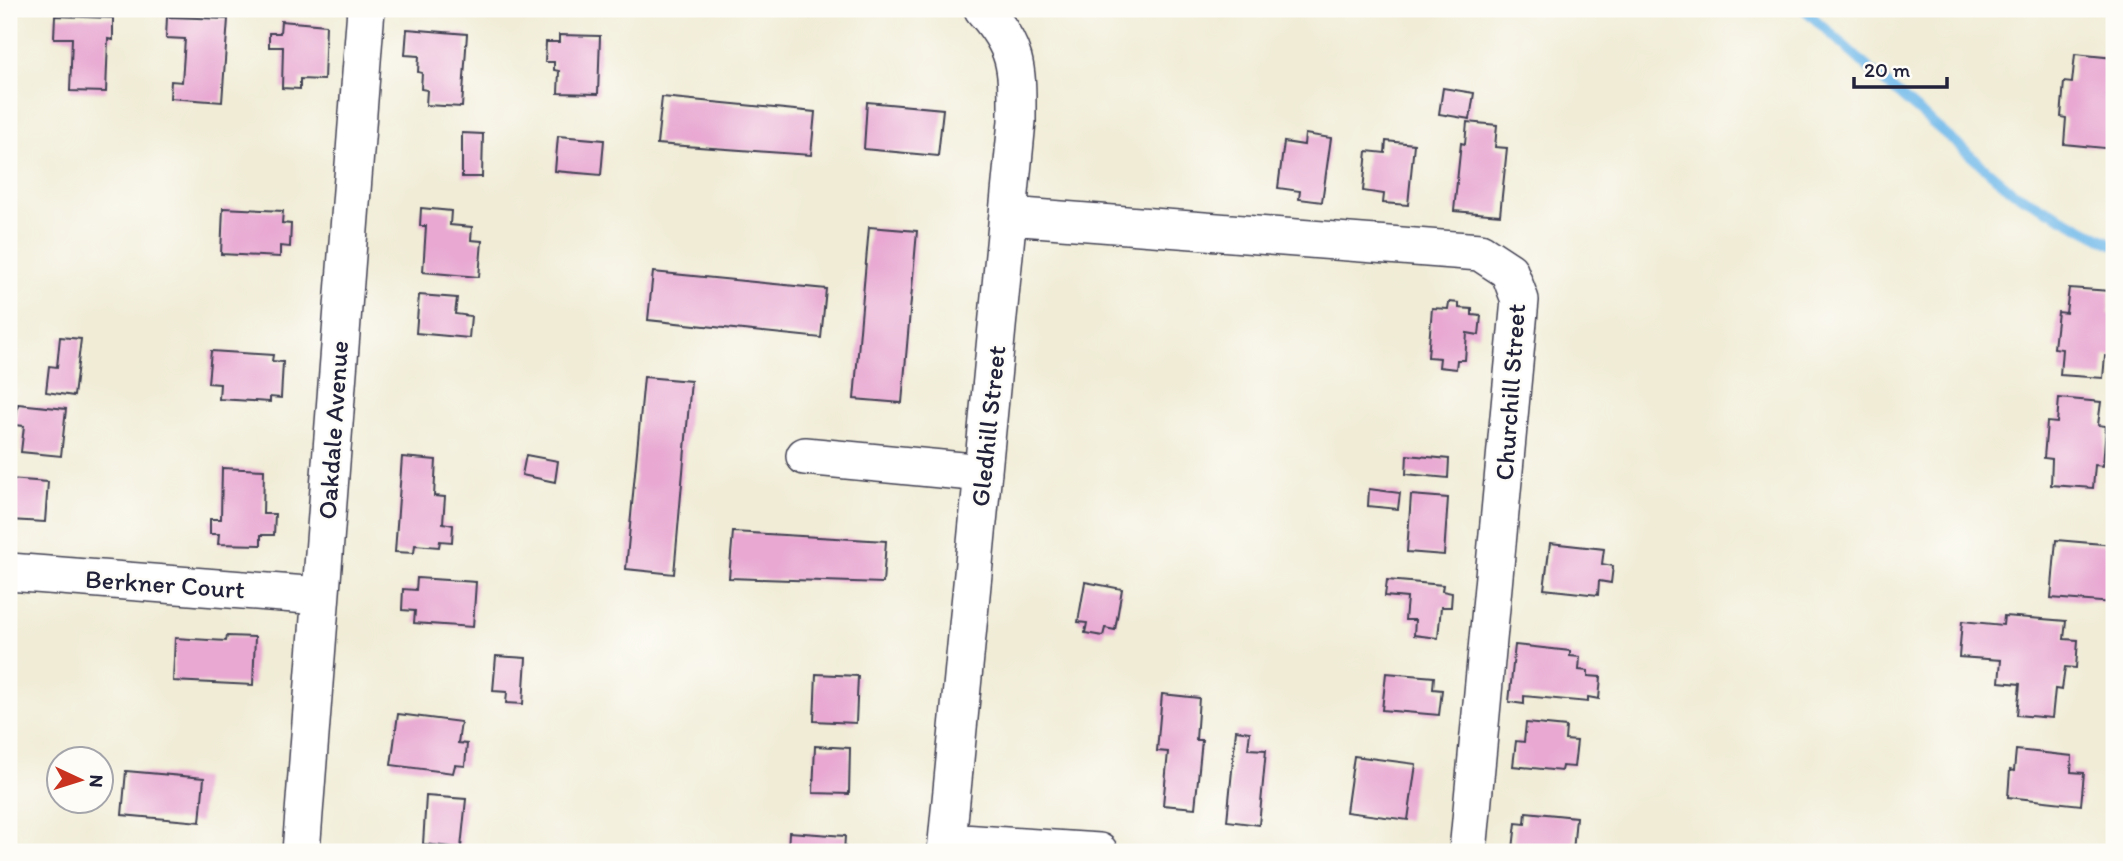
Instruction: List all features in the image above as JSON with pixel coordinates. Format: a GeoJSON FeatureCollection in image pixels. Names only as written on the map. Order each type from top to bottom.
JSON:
{"type":"FeatureCollection","features":[{"type":"Feature","properties":{"kind":"street","name":"Oakdale Avenue"},"geometry":{"type":"LineString","coordinates":[[300,852],[366,9]]}},
{"type":"Feature","properties":{"kind":"street","name":"Gledhill Street"},"geometry":{"type":"LineString","coordinates":[[947,847],[1017,121],[1017,77],[1011,49],[997,24],[984,9]]}},
{"type":"Feature","properties":{"kind":"street","name":"Churchill Street"},"geometry":{"type":"LineString","coordinates":[[1009,216],[1480,252],[1510,271],[1520,300],[1468,852]]}},
{"type":"Feature","properties":{"kind":"street"},"geometry":{"type":"LineString","coordinates":[[805,456],[983,473]]}},
{"type":"Feature","properties":{"kind":"street","name":"Berkner Court"},"geometry":{"type":"LineString","coordinates":[[9,572],[320,596]]}},
{"type":"Feature","properties":{"kind":"street"},"geometry":{"type":"LineString","coordinates":[[947,847],[1099,852]]}},
{"type":"Feature","properties":{"kind":"building"},"geometry":{"type":"Polygon","coordinates":[[[55,16],[113,18],[113,40],[108,39],[106,92],[70,91],[72,38],[54,38],[55,16]]]}},
{"type":"Feature","properties":{"kind":"building"},"geometry":{"type":"Polygon","coordinates":[[[167,17],[228,19],[222,102],[170,98],[171,81],[182,82],[185,39],[166,38],[167,17]]]}},
{"type":"Feature","properties":{"kind":"building"},"geometry":{"type":"Polygon","coordinates":[[[281,21],[326,25],[324,80],[300,79],[300,89],[282,88],[283,47],[269,47],[269,33],[280,33],[281,21]]]}},
{"type":"Feature","properties":{"kind":"building"},"geometry":{"type":"Polygon","coordinates":[[[407,29],[467,34],[462,107],[426,105],[427,90],[421,89],[422,73],[418,72],[419,56],[405,55],[407,29]]]}},
{"type":"Feature","properties":{"kind":"building"},"geometry":{"type":"Polygon","coordinates":[[[559,35],[600,36],[598,94],[558,93],[559,71],[554,70],[554,62],[545,62],[546,42],[559,42],[559,35]]]}},
{"type":"Feature","properties":{"kind":"building"},"geometry":{"type":"Polygon","coordinates":[[[2075,54],[2114,58],[2114,149],[2064,144],[2066,118],[2061,117],[2064,82],[2072,83],[2075,54]]]}},
{"type":"Feature","properties":{"kind":"building"},"geometry":{"type":"Polygon","coordinates":[[[1443,88],[1474,93],[1470,119],[1439,114],[1443,88]]]}},
{"type":"Feature","properties":{"kind":"building"},"geometry":{"type":"Polygon","coordinates":[[[662,97],[815,112],[811,155],[657,144],[662,97]]]}},
{"type":"Feature","properties":{"kind":"building"},"geometry":{"type":"Polygon","coordinates":[[[867,102],[943,109],[938,156],[864,149],[867,102]]]}},
{"type":"Feature","properties":{"kind":"building"},"geometry":{"type":"Polygon","coordinates":[[[1467,122],[1497,125],[1495,147],[1507,148],[1500,215],[1454,211],[1461,143],[1465,144],[1467,122]]]}},
{"type":"Feature","properties":{"kind":"building"},"geometry":{"type":"Polygon","coordinates":[[[462,133],[483,134],[482,177],[462,177],[462,133]]]}},
{"type":"Feature","properties":{"kind":"building"},"geometry":{"type":"Polygon","coordinates":[[[1305,134],[1331,138],[1322,202],[1299,199],[1300,191],[1278,188],[1284,142],[1304,145],[1305,134]]]}},
{"type":"Feature","properties":{"kind":"building"},"geometry":{"type":"Polygon","coordinates":[[[558,136],[604,140],[601,175],[555,171],[558,136]]]}},
{"type":"Feature","properties":{"kind":"building"},"geometry":{"type":"Polygon","coordinates":[[[1386,141],[1414,144],[1408,205],[1383,203],[1384,194],[1363,191],[1367,151],[1385,153],[1386,141]]]}},
{"type":"Feature","properties":{"kind":"building"},"geometry":{"type":"Polygon","coordinates":[[[223,208],[283,211],[282,223],[291,224],[290,247],[280,246],[280,257],[221,254],[223,208]]]}},
{"type":"Feature","properties":{"kind":"building"},"geometry":{"type":"Polygon","coordinates":[[[421,208],[451,211],[450,225],[472,227],[471,240],[482,241],[479,277],[423,272],[426,226],[420,226],[421,208]]]}},
{"type":"Feature","properties":{"kind":"building"},"geometry":{"type":"Polygon","coordinates":[[[869,227],[917,231],[902,403],[854,399],[869,227]]]}},
{"type":"Feature","properties":{"kind":"building"},"geometry":{"type":"Polygon","coordinates":[[[653,272],[826,289],[821,338],[648,320],[653,272]]]}},
{"type":"Feature","properties":{"kind":"building"},"geometry":{"type":"Polygon","coordinates":[[[2069,288],[2110,291],[2108,314],[2114,314],[2114,357],[2105,356],[2103,378],[2060,375],[2062,349],[2054,348],[2058,312],[2066,313],[2069,288]]]}},
{"type":"Feature","properties":{"kind":"building"},"geometry":{"type":"Polygon","coordinates":[[[419,295],[457,298],[455,314],[471,316],[469,338],[416,333],[419,295]]]}},
{"type":"Feature","properties":{"kind":"building"},"geometry":{"type":"Polygon","coordinates":[[[1449,302],[1459,303],[1459,308],[1472,309],[1472,315],[1481,316],[1479,335],[1467,333],[1465,360],[1457,360],[1456,369],[1439,367],[1440,358],[1428,357],[1432,308],[1448,309],[1449,302]]]}},
{"type":"Feature","properties":{"kind":"building"},"geometry":{"type":"Polygon","coordinates":[[[60,337],[81,339],[74,396],[46,392],[49,366],[57,367],[60,337]]]}},
{"type":"Feature","properties":{"kind":"building"},"geometry":{"type":"Polygon","coordinates":[[[211,351],[273,355],[272,361],[283,362],[281,398],[270,397],[270,402],[219,399],[220,384],[208,383],[211,351]]]}},
{"type":"Feature","properties":{"kind":"building"},"geometry":{"type":"Polygon","coordinates":[[[644,377],[691,381],[674,574],[626,569],[644,377]]]}},
{"type":"Feature","properties":{"kind":"building"},"geometry":{"type":"Polygon","coordinates":[[[2059,398],[2101,402],[2098,425],[2106,426],[2103,466],[2095,465],[2093,488],[2051,485],[2052,459],[2044,458],[2047,422],[2057,423],[2059,398]]]}},
{"type":"Feature","properties":{"kind":"building"},"geometry":{"type":"Polygon","coordinates":[[[18,404],[66,409],[61,456],[21,452],[24,426],[15,425],[18,404]]]}},
{"type":"Feature","properties":{"kind":"building"},"geometry":{"type":"Polygon","coordinates":[[[526,455],[558,461],[555,482],[522,475],[526,455]]]}},
{"type":"Feature","properties":{"kind":"building"},"geometry":{"type":"Polygon","coordinates":[[[1407,455],[1449,459],[1448,478],[1406,474],[1407,455]]]}},
{"type":"Feature","properties":{"kind":"building"},"geometry":{"type":"Polygon","coordinates":[[[402,457],[436,460],[434,496],[445,497],[443,523],[453,525],[452,542],[440,541],[439,547],[415,545],[414,553],[395,552],[402,457]]]}},
{"type":"Feature","properties":{"kind":"building"},"geometry":{"type":"Polygon","coordinates":[[[222,468],[264,470],[263,514],[275,514],[274,535],[261,535],[261,545],[218,544],[219,534],[210,534],[210,519],[221,519],[222,468]]]}},
{"type":"Feature","properties":{"kind":"building"},"geometry":{"type":"Polygon","coordinates":[[[9,479],[48,482],[45,522],[9,520],[9,479]]]}},
{"type":"Feature","properties":{"kind":"building"},"geometry":{"type":"Polygon","coordinates":[[[1369,489],[1400,493],[1398,509],[1368,506],[1369,489]]]}},
{"type":"Feature","properties":{"kind":"building"},"geometry":{"type":"Polygon","coordinates":[[[1411,495],[1448,498],[1444,555],[1407,552],[1411,495]]]}},
{"type":"Feature","properties":{"kind":"building"},"geometry":{"type":"Polygon","coordinates":[[[733,532],[886,541],[883,583],[729,578],[733,532]]]}},
{"type":"Feature","properties":{"kind":"building"},"geometry":{"type":"Polygon","coordinates":[[[2056,540],[2114,545],[2113,603],[2051,598],[2056,540]]]}},
{"type":"Feature","properties":{"kind":"building"},"geometry":{"type":"Polygon","coordinates":[[[1550,543],[1604,549],[1602,564],[1613,566],[1611,583],[1599,581],[1598,595],[1544,589],[1550,543]]]}},
{"type":"Feature","properties":{"kind":"building"},"geometry":{"type":"Polygon","coordinates":[[[417,578],[476,582],[473,627],[414,623],[415,611],[402,610],[403,589],[416,590],[417,578]]]}},
{"type":"Feature","properties":{"kind":"building"},"geometry":{"type":"Polygon","coordinates":[[[1387,580],[1443,585],[1442,591],[1452,593],[1451,607],[1441,607],[1438,638],[1414,635],[1415,620],[1405,620],[1407,598],[1385,596],[1387,580]]]}},
{"type":"Feature","properties":{"kind":"building"},"geometry":{"type":"Polygon","coordinates":[[[1085,582],[1122,589],[1115,630],[1105,628],[1103,636],[1085,633],[1087,623],[1078,622],[1085,582]]]}},
{"type":"Feature","properties":{"kind":"building"},"geometry":{"type":"Polygon","coordinates":[[[2004,616],[2066,621],[2064,639],[2078,640],[2076,668],[2065,667],[2062,690],[2055,689],[2052,718],[2017,715],[2020,684],[1999,682],[2001,660],[1959,657],[1962,621],[2003,625],[2004,616]]]}},
{"type":"Feature","properties":{"kind":"building"},"geometry":{"type":"Polygon","coordinates":[[[227,636],[255,637],[253,685],[173,681],[175,638],[226,641],[227,636]]]}},
{"type":"Feature","properties":{"kind":"building"},"geometry":{"type":"Polygon","coordinates":[[[1515,645],[1570,651],[1570,656],[1580,657],[1579,670],[1588,671],[1588,676],[1601,677],[1599,699],[1588,697],[1588,702],[1524,696],[1524,704],[1509,702],[1515,645]]]}},
{"type":"Feature","properties":{"kind":"building"},"geometry":{"type":"Polygon","coordinates":[[[496,656],[526,658],[523,704],[506,703],[507,692],[493,691],[496,656]]]}},
{"type":"Feature","properties":{"kind":"building"},"geometry":{"type":"Polygon","coordinates":[[[1386,673],[1434,677],[1433,689],[1442,690],[1439,715],[1382,710],[1386,673]]]}},
{"type":"Feature","properties":{"kind":"building"},"geometry":{"type":"Polygon","coordinates":[[[816,674],[858,676],[856,723],[814,721],[816,674]]]}},
{"type":"Feature","properties":{"kind":"building"},"geometry":{"type":"Polygon","coordinates":[[[1162,694],[1199,698],[1196,740],[1202,740],[1195,808],[1163,805],[1168,752],[1157,751],[1162,694]]]}},
{"type":"Feature","properties":{"kind":"building"},"geometry":{"type":"Polygon","coordinates":[[[398,714],[461,722],[458,743],[467,744],[465,766],[455,765],[453,773],[391,765],[398,714]]]}},
{"type":"Feature","properties":{"kind":"building"},"geometry":{"type":"Polygon","coordinates":[[[1526,723],[1566,727],[1565,740],[1577,741],[1574,767],[1562,766],[1561,771],[1513,766],[1516,741],[1524,742],[1526,723]]]}},
{"type":"Feature","properties":{"kind":"building"},"geometry":{"type":"Polygon","coordinates":[[[1236,730],[1250,732],[1248,749],[1266,750],[1259,825],[1227,821],[1236,730]]]}},
{"type":"Feature","properties":{"kind":"building"},"geometry":{"type":"Polygon","coordinates":[[[815,746],[850,748],[849,794],[813,793],[815,746]]]}},
{"type":"Feature","properties":{"kind":"building"},"geometry":{"type":"Polygon","coordinates":[[[2016,750],[2072,756],[2071,772],[2084,773],[2081,805],[2008,797],[2010,770],[2014,771],[2016,750]]]}},
{"type":"Feature","properties":{"kind":"building"},"geometry":{"type":"Polygon","coordinates":[[[1354,756],[1416,764],[1408,820],[1346,812],[1354,756]]]}},
{"type":"Feature","properties":{"kind":"building"},"geometry":{"type":"Polygon","coordinates":[[[126,771],[204,778],[200,822],[122,815],[126,771]]]}},
{"type":"Feature","properties":{"kind":"building"},"geometry":{"type":"Polygon","coordinates":[[[426,796],[466,799],[461,848],[423,844],[426,796]]]}},
{"type":"Feature","properties":{"kind":"building"},"geometry":{"type":"Polygon","coordinates":[[[1526,812],[1576,817],[1573,852],[1513,849],[1516,823],[1525,824],[1526,812]]]}},
{"type":"Feature","properties":{"kind":"building"},"geometry":{"type":"Polygon","coordinates":[[[789,832],[845,836],[844,852],[788,852],[789,832]]]}},
{"type":"Feature","properties":{"kind":"waterway"},"geometry":{"type":"LineString","coordinates":[[1804,9],[1875,74],[2013,192],[2114,245]]}}]}
